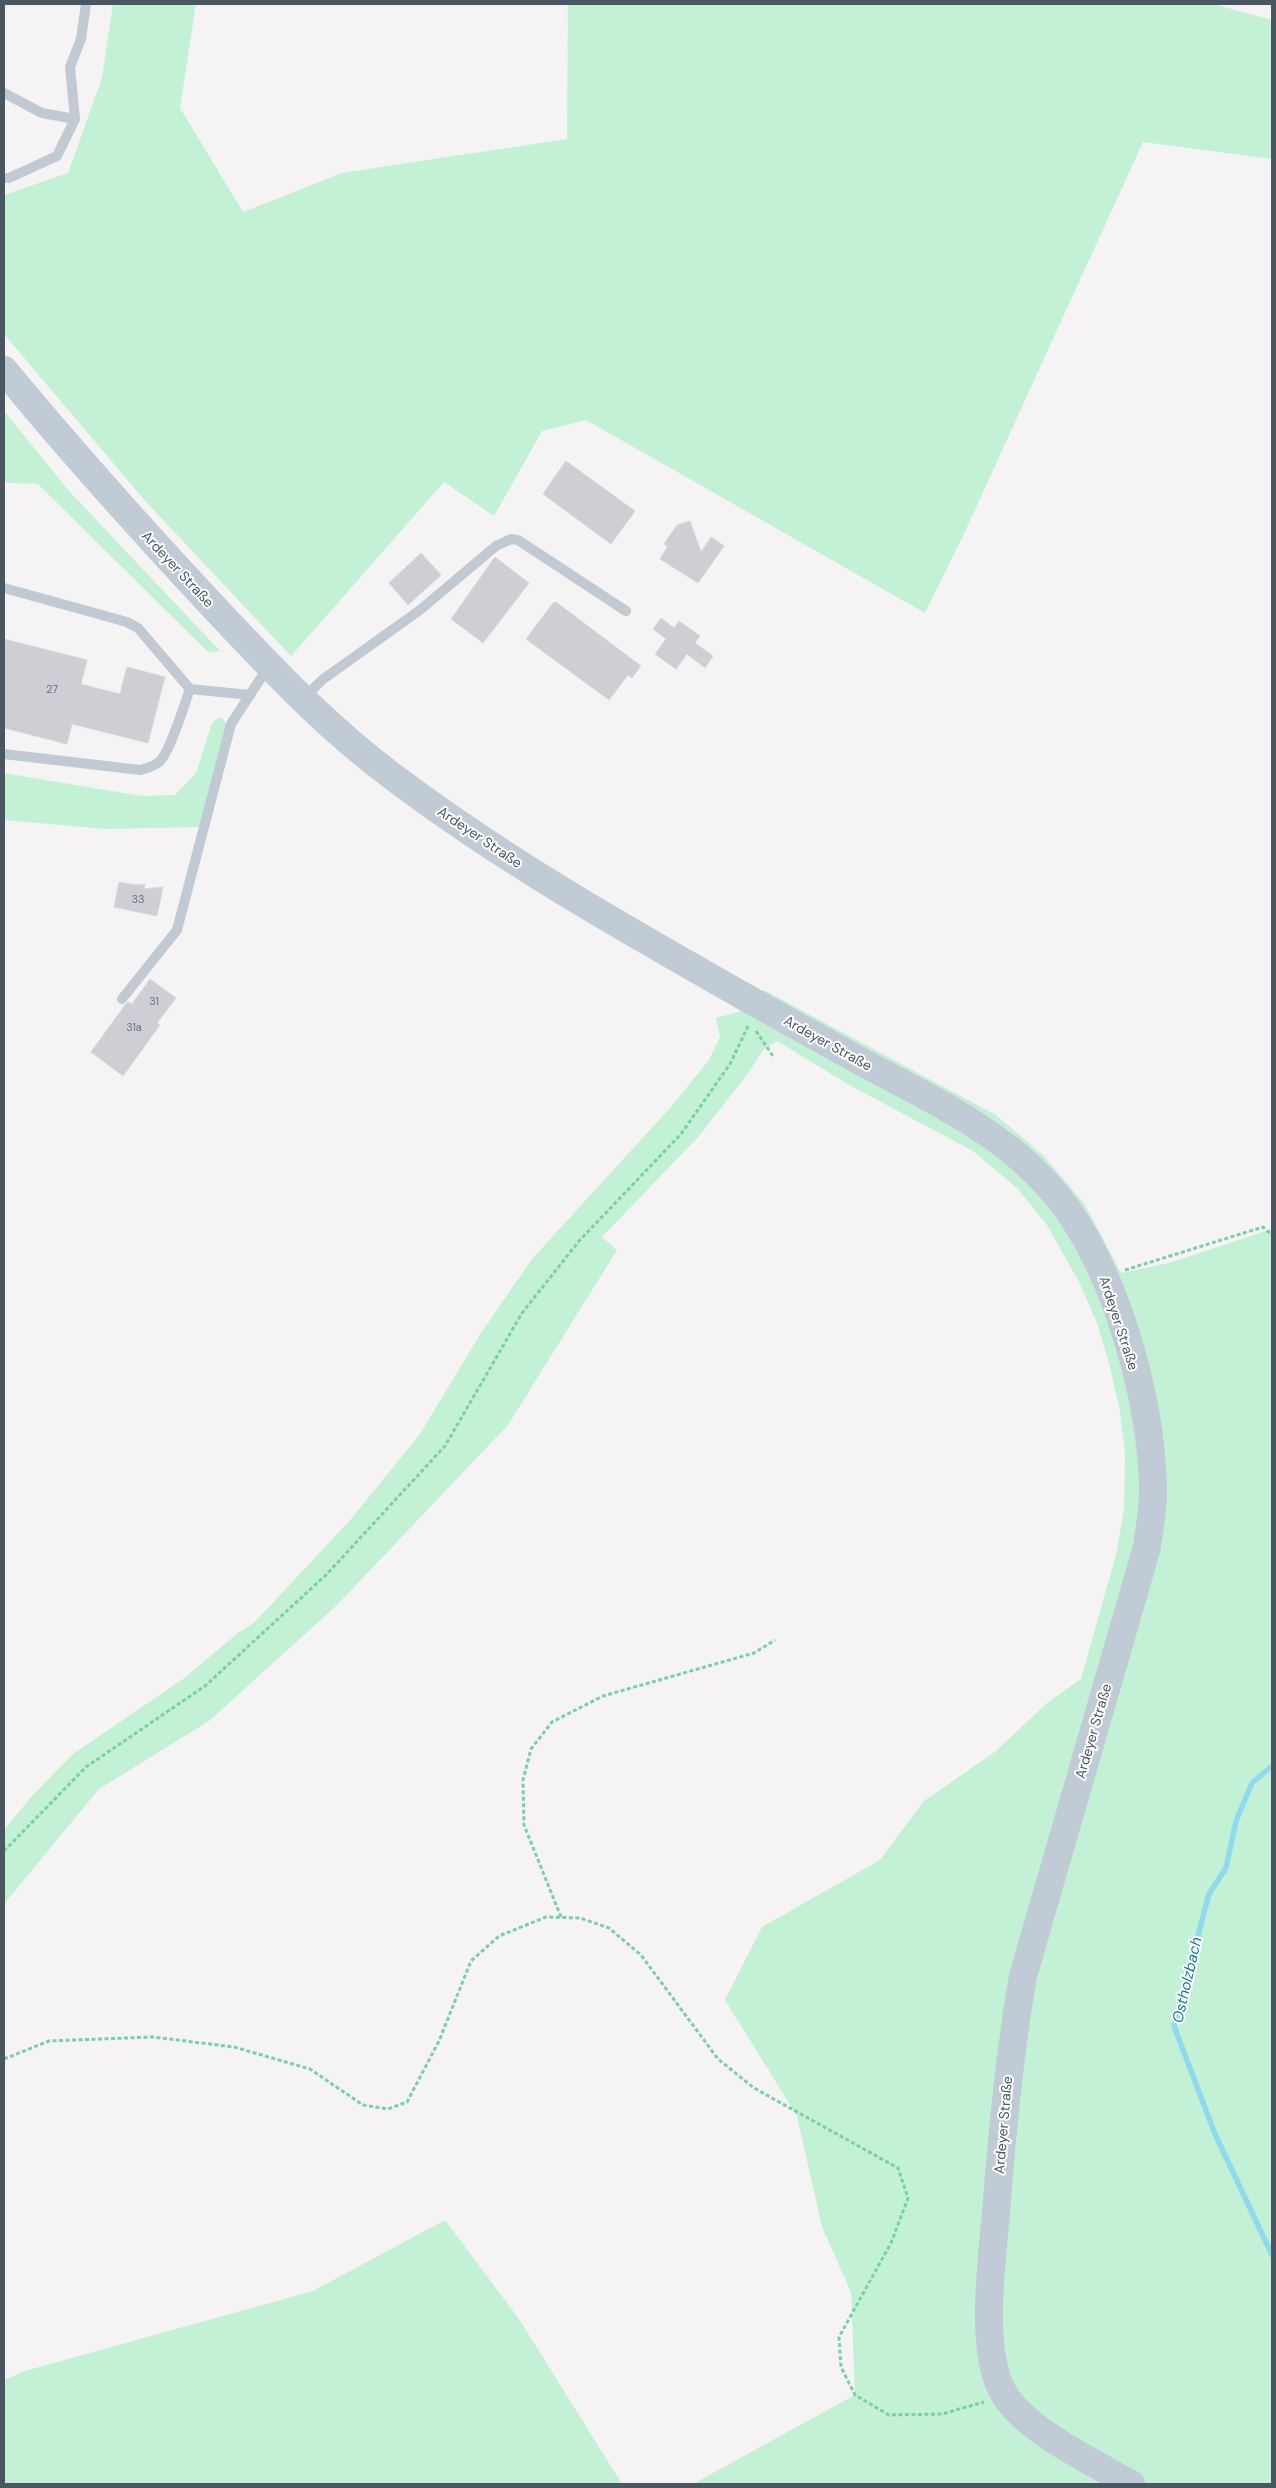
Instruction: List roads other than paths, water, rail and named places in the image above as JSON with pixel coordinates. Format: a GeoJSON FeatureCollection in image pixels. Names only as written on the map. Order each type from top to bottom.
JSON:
{"type":"FeatureCollection","features":[{"type":"Feature","properties":{"kind":"main road","name":"Ardeyer Straße"},"geometry":{"type":"LineString","coordinates":[[4,370],[131,519],[269,666],[303,700],[389,774],[533,872],[754,1013],[939,1103],[986,1132],[1040,1178],[1068,1210],[1105,1277],[1130,1349],[1145,1415],[1153,1489],[1146,1547],[1023,1976],[1010,2047],[990,2294],[991,2347],[995,2370],[1003,2393],[1045,2434],[1131,2484]]}},
{"type":"Feature","properties":{"kind":"lane"},"geometry":{"type":"LineString","coordinates":[[4,178],[9,178],[57,156],[75,119],[70,67],[81,39],[86,4]]}},
{"type":"Feature","properties":{"kind":"lane"},"geometry":{"type":"LineString","coordinates":[[4,93],[42,113],[75,119]]}},
{"type":"Feature","properties":{"kind":"lane"},"geometry":{"type":"LineString","coordinates":[[303,700],[322,680],[420,610],[496,546],[511,539],[518,540],[626,611]]}},
{"type":"Feature","properties":{"kind":"lane"},"geometry":{"type":"LineString","coordinates":[[4,588],[127,622],[138,628],[190,689],[250,695]]}},
{"type":"Feature","properties":{"kind":"lane"},"geometry":{"type":"LineString","coordinates":[[122,999],[177,930],[231,724],[269,666]]}},
{"type":"Feature","properties":{"kind":"lane"},"geometry":{"type":"LineString","coordinates":[[4,754],[140,770],[150,768],[160,762],[166,752],[190,689]]}},
{"type":"Feature","properties":{"kind":"waterway","name":"Ostholzbach"},"geometry":{"type":"LineString","coordinates":[[1272,1766],[1252,1783],[1236,1821],[1226,1868],[1209,1894],[1174,2026],[1215,2134],[1272,2255]]}}]}
